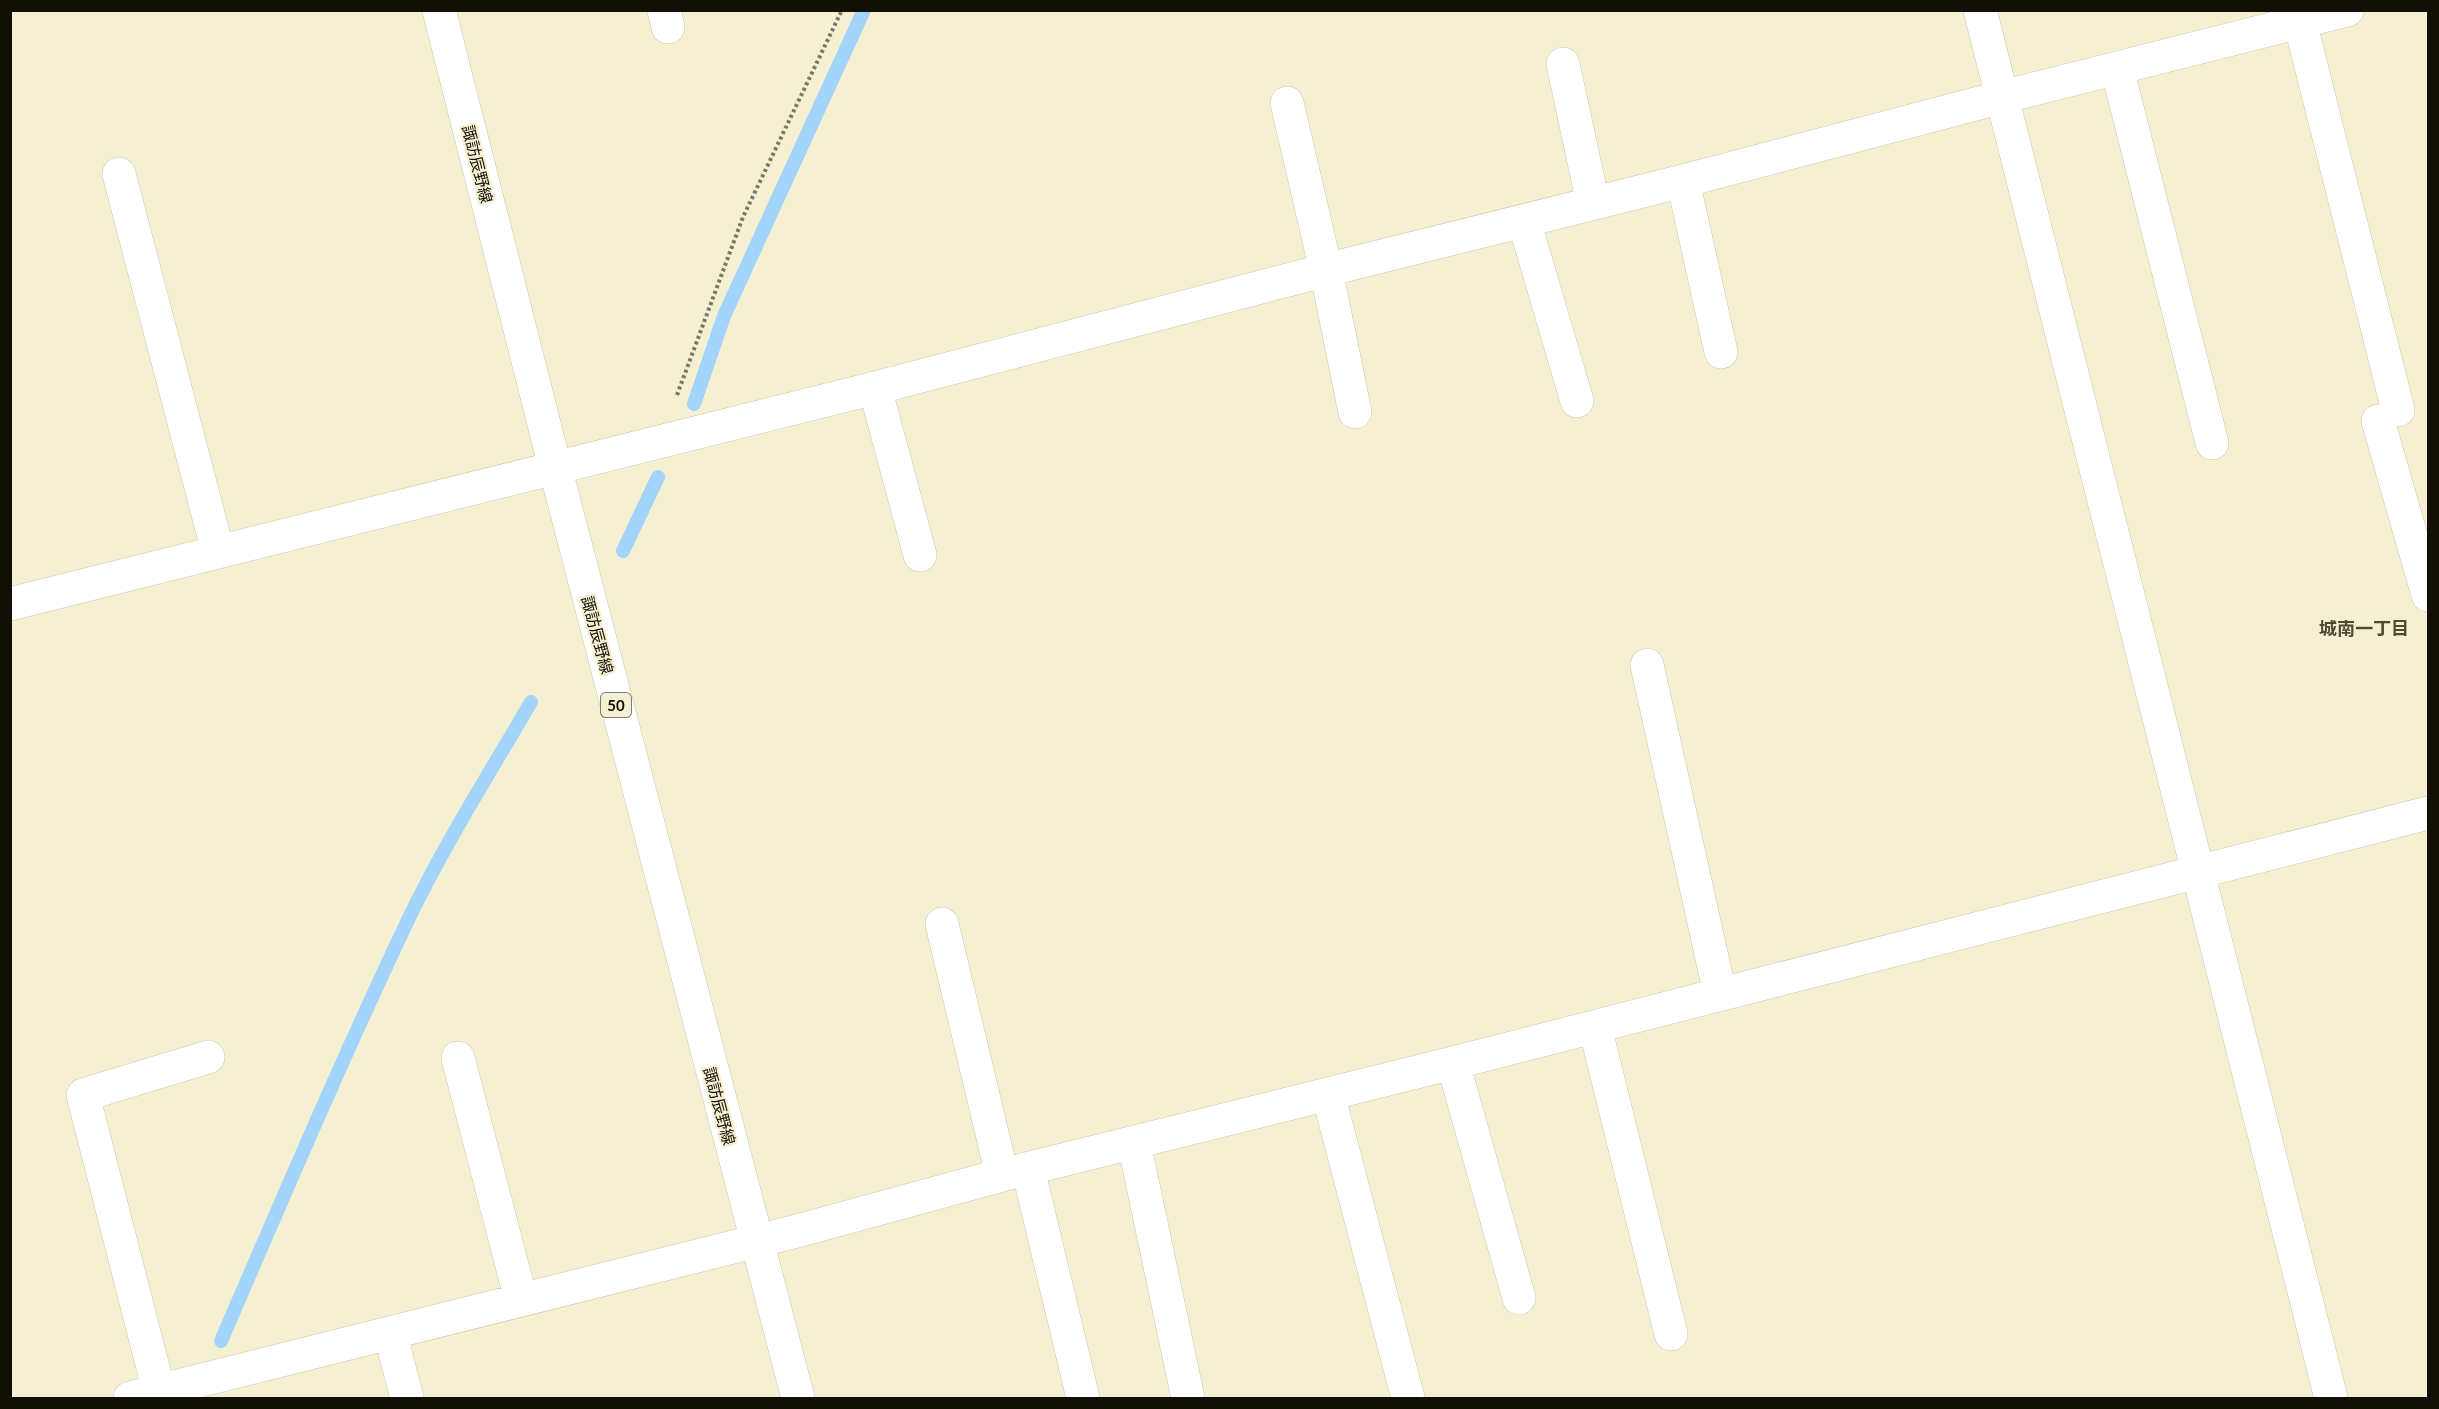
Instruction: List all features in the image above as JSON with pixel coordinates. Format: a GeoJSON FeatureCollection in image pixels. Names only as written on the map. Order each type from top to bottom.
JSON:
{"type":"FeatureCollection","features":[{"type":"Feature","properties":{"kind":"street","name":"諏訪辰野線"},"geometry":{"type":"LineString","coordinates":[[439,10],[555,467],[798,1398]]}},
{"type":"Feature","properties":{"kind":"street"},"geometry":{"type":"LineString","coordinates":[[1980,10],[2331,1398]]}},
{"type":"Feature","properties":{"kind":"street"},"geometry":{"type":"LineString","coordinates":[[10,604],[875,388],[1326,270],[1683,181],[2347,10]]}},
{"type":"Feature","properties":{"kind":"street"},"geometry":{"type":"LineString","coordinates":[[2300,22],[2428,595]]}},
{"type":"Feature","properties":{"kind":"street"},"geometry":{"type":"LineString","coordinates":[[1563,64],[1593,203]]}},
{"type":"Feature","properties":{"kind":"street"},"geometry":{"type":"LineString","coordinates":[[2118,68],[2212,443]]}},
{"type":"Feature","properties":{"kind":"street"},"geometry":{"type":"LineString","coordinates":[[1287,103],[1326,270],[1355,412]]}},
{"type":"Feature","properties":{"kind":"street"},"geometry":{"type":"LineString","coordinates":[[119,174],[218,552]]}},
{"type":"Feature","properties":{"kind":"street"},"geometry":{"type":"LineString","coordinates":[[1683,181],[1721,352]]}},
{"type":"Feature","properties":{"kind":"street"},"geometry":{"type":"LineString","coordinates":[[1524,221],[1577,401]]}},
{"type":"Feature","properties":{"kind":"street"},"geometry":{"type":"LineString","coordinates":[[875,388],[920,555]]}},
{"type":"Feature","properties":{"kind":"street"},"geometry":{"type":"LineString","coordinates":[[1647,665],[1720,994]]}},
{"type":"Feature","properties":{"kind":"street"},"geometry":{"type":"LineString","coordinates":[[208,1057],[83,1095],[142,1396],[2428,813]]}},
{"type":"Feature","properties":{"kind":"street"},"geometry":{"type":"LineString","coordinates":[[942,924],[1083,1398]]}},
{"type":"Feature","properties":{"kind":"street"},"geometry":{"type":"LineString","coordinates":[[1595,1027],[1671,1334]]}},
{"type":"Feature","properties":{"kind":"street"},"geometry":{"type":"LineString","coordinates":[[458,1058],[521,1300]]}},
{"type":"Feature","properties":{"kind":"street"},"geometry":{"type":"LineString","coordinates":[[1453,1063],[1519,1298]]}},
{"type":"Feature","properties":{"kind":"street"},"geometry":{"type":"LineString","coordinates":[[1328,1094],[1408,1398]]}},
{"type":"Feature","properties":{"kind":"street"},"geometry":{"type":"LineString","coordinates":[[1134,1143],[1188,1398]]}},
{"type":"Feature","properties":{"kind":"street"},"geometry":{"type":"LineString","coordinates":[[390,1333],[407,1398]]}},
{"type":"Feature","properties":{"kind":"path"},"geometry":{"type":"LineString","coordinates":[[660,441],[743,217],[842,10]]}},
{"type":"Feature","properties":{"kind":"waterway"},"geometry":{"type":"LineString","coordinates":[[694,404],[724,316],[864,10]]}},
{"type":"Feature","properties":{"kind":"waterway"},"geometry":{"type":"LineString","coordinates":[[623,551],[658,477]]}},
{"type":"Feature","properties":{"kind":"waterway"},"geometry":{"type":"LineString","coordinates":[[221,1341],[336,1077],[408,920],[452,837],[531,702]]}},
{"type":"Feature","properties":{"kind":"district","name":"城南一丁目"},"geometry":{"type":"Point","coordinates":[2364,628]}}]}
